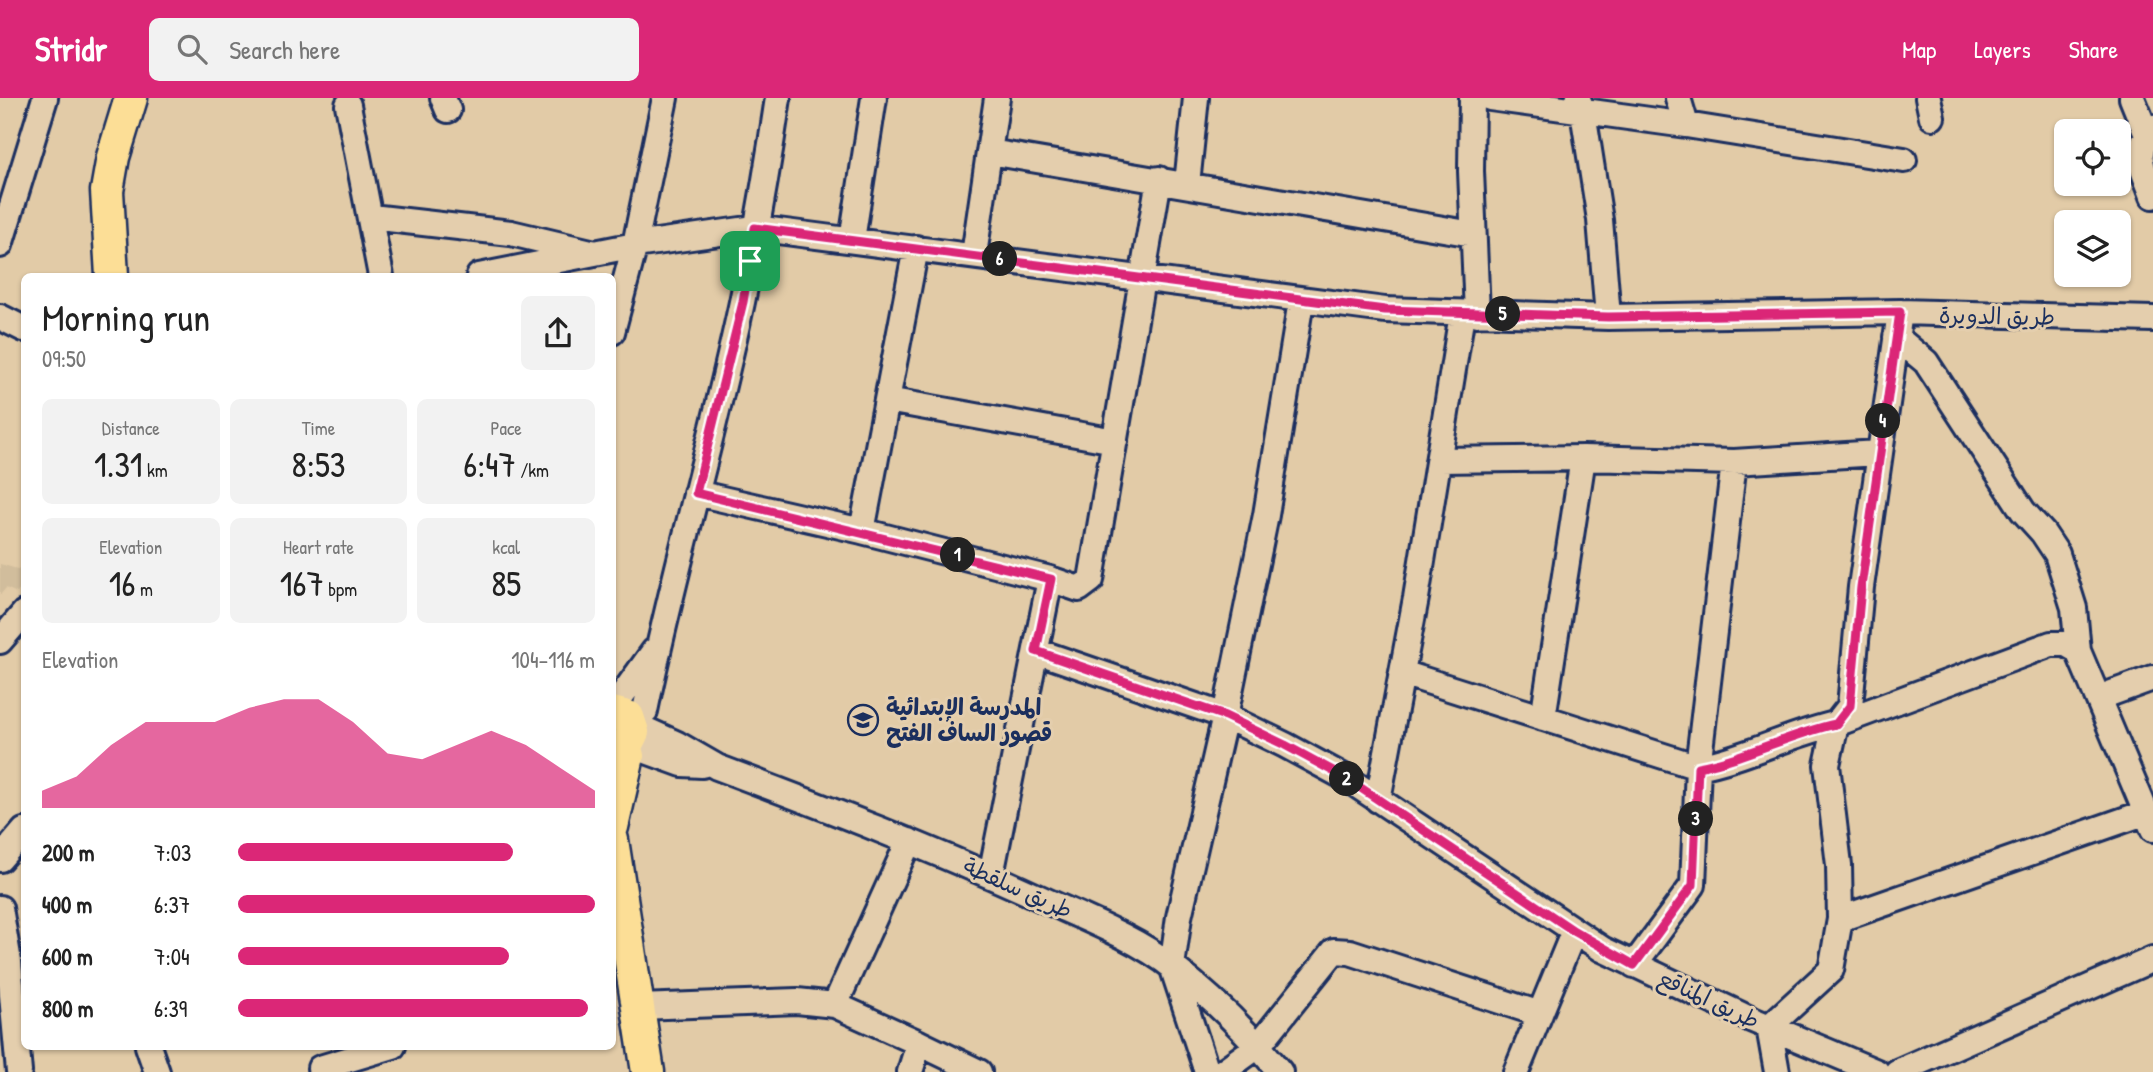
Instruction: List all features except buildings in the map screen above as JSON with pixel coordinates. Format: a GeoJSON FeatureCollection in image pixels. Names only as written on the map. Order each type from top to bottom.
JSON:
{"type":"FeatureCollection","features":[{"type":"Feature","properties":{"kind":"main road"},"geometry":{"type":"LineString","coordinates":[[113,273],[107,191],[113,156],[131,98]]}},
{"type":"Feature","properties":{"kind":"main road"},"geometry":{"type":"LineString","coordinates":[[616,809],[628,756],[622,729]]}},
{"type":"Feature","properties":{"kind":"main road"},"geometry":{"type":"LineString","coordinates":[[616,878],[623,967],[639,1007],[648,1072]]}},
{"type":"Feature","properties":{"kind":"street"},"geometry":{"type":"LineString","coordinates":[[0,244],[45,98]]}},
{"type":"Feature","properties":{"kind":"street"},"geometry":{"type":"LineString","coordinates":[[616,316],[635,245],[666,98]]}},
{"type":"Feature","properties":{"kind":"street"},"geometry":{"type":"LineString","coordinates":[[622,729],[646,711],[659,644],[743,302],[778,98]]}},
{"type":"Feature","properties":{"kind":"street"},"geometry":{"type":"LineString","coordinates":[[852,240],[874,98]]}},
{"type":"Feature","properties":{"kind":"street"},"geometry":{"type":"LineString","coordinates":[[974,256],[997,98]]}},
{"type":"Feature","properties":{"kind":"street"},"geometry":{"type":"LineString","coordinates":[[1187,184],[1196,98]]}},
{"type":"Feature","properties":{"kind":"street"},"geometry":{"type":"LineString","coordinates":[[1378,800],[1438,460],[1470,314],[1473,234],[1472,98]]}},
{"type":"Feature","properties":{"kind":"street"},"geometry":{"type":"LineString","coordinates":[[1490,98],[1580,105],[1903,160]]}},
{"type":"Feature","properties":{"kind":"street"},"geometry":{"type":"LineString","coordinates":[[1678,98],[1686,125]]}},
{"type":"Feature","properties":{"kind":"street"},"geometry":{"type":"LineString","coordinates":[[2132,98],[2150,131],[2140,144],[2141,162],[2153,196]]}},
{"type":"Feature","properties":{"kind":"street"},"geometry":{"type":"LineString","coordinates":[[348,105],[380,273]]}},
{"type":"Feature","properties":{"kind":"street"},"geometry":{"type":"LineString","coordinates":[[1580,105],[1600,220],[1608,317]]}},
{"type":"Feature","properties":{"kind":"street"},"geometry":{"type":"LineString","coordinates":[[989,152],[1473,234]]}},
{"type":"Feature","properties":{"kind":"street"},"geometry":{"type":"LineString","coordinates":[[696,493],[862,531],[1051,579],[1079,589],[1091,580],[1144,278],[1158,179]]}},
{"type":"Feature","properties":{"kind":"street"},"geometry":{"type":"LineString","coordinates":[[371,217],[511,233],[595,253]]}},
{"type":"Feature","properties":{"kind":"street","name":"طريق الدويرة"},"geometry":{"type":"LineString","coordinates":[[494,273],[635,245],[755,228],[1144,278],[1301,302],[1470,314],[1608,317],[1900,312],[2153,319]]}},
{"type":"Feature","properties":{"kind":"street"},"geometry":{"type":"LineString","coordinates":[[862,531],[916,248]]}},
{"type":"Feature","properties":{"kind":"street"},"geometry":{"type":"LineString","coordinates":[[1207,1072],[1172,966],[1179,916],[1225,716],[1266,515],[1301,302]]}},
{"type":"Feature","properties":{"kind":"street"},"geometry":{"type":"LineString","coordinates":[[1777,1072],[1769,1027],[1831,970],[1840,919],[1839,865],[1827,765],[1836,724],[1850,706],[1878,453],[1900,312]]}},
{"type":"Feature","properties":{"kind":"street"},"geometry":{"type":"LineString","coordinates":[[1840,919],[2149,811],[2078,651],[2074,608],[2057,554],[2023,511],[1926,362],[1896,337]]}},
{"type":"Feature","properties":{"kind":"street"},"geometry":{"type":"LineString","coordinates":[[887,400],[1115,441]]}},
{"type":"Feature","properties":{"kind":"street"},"geometry":{"type":"LineString","coordinates":[[1438,460],[1583,458],[1734,462],[1878,453]]}},
{"type":"Feature","properties":{"kind":"street"},"geometry":{"type":"LineString","coordinates":[[1543,719],[1583,458]]}},
{"type":"Feature","properties":{"kind":"street"},"geometry":{"type":"LineString","coordinates":[[1634,965],[1693,885],[1698,767],[1734,462]]}},
{"type":"Feature","properties":{"kind":"street"},"geometry":{"type":"LineString","coordinates":[[991,875],[1051,579]]}},
{"type":"Feature","properties":{"kind":"street"},"geometry":{"type":"LineString","coordinates":[[1402,673],[1698,767],[1717,764],[1807,730],[1836,724],[2052,644],[2066,644],[2078,651]]}},
{"type":"Feature","properties":{"kind":"street","name":"طريق المناقع"},"geometry":{"type":"LineString","coordinates":[[1036,651],[1225,716],[1346,778],[1574,931],[1634,965],[1769,1027],[1877,1072]]}},
{"type":"Feature","properties":{"kind":"street"},"geometry":{"type":"LineString","coordinates":[[2098,698],[2153,678]]}},
{"type":"Feature","properties":{"kind":"street","name":"طريق سلقطة"},"geometry":{"type":"LineString","coordinates":[[622,729],[682,764],[717,767],[909,841],[1076,914],[1172,966],[1258,1046],[1280,1072]]}},
{"type":"Feature","properties":{"kind":"street"},"geometry":{"type":"LineString","coordinates":[[0,859],[21,834]]}},
{"type":"Feature","properties":{"kind":"street"},"geometry":{"type":"LineString","coordinates":[[835,1005],[909,841]]}},
{"type":"Feature","properties":{"kind":"street"},"geometry":{"type":"LineString","coordinates":[[0,908],[17,958],[20,1021],[13,1062]]}},
{"type":"Feature","properties":{"kind":"street"},"geometry":{"type":"LineString","coordinates":[[1516,1072],[1574,931]]}},
{"type":"Feature","properties":{"kind":"street"},"geometry":{"type":"LineString","coordinates":[[1222,1072],[1258,1046],[1334,951],[1350,952],[1540,1014]]}},
{"type":"Feature","properties":{"kind":"street"},"geometry":{"type":"LineString","coordinates":[[1897,1072],[2153,960]]}},
{"type":"Feature","properties":{"kind":"street"},"geometry":{"type":"LineString","coordinates":[[639,1007],[797,1001],[835,1005],[979,1072]]}},
{"type":"Feature","properties":{"kind":"street"},"geometry":{"type":"LineString","coordinates":[[910,1072],[919,1043]]}},
{"type":"Feature","properties":{"kind":"street"},"geometry":{"type":"LineString","coordinates":[[149,1050],[157,1072]]}},
{"type":"Feature","properties":{"kind":"street"},"geometry":{"type":"LineString","coordinates":[[318,1062],[374,1050]]}},
{"type":"Feature","properties":{"kind":"shaded area"},"geometry":{"type":"Polygon","coordinates":[[[0,564],[21,570],[21,588],[17,593],[6,588],[0,595],[0,564]]]}},
{"type":"Feature","properties":{"kind":"place","name":"المدرسة الإبتدائية قصور الساف الفتح"},"geometry":{"type":"Point","coordinates":[863,720]}},
{"type":"Feature","properties":{"kind":"route"},"geometry":{"type":"LineString","coordinates":[[755,228],[1144,278],[1301,302],[1385,310],[1608,317],[1900,312],[1878,453],[1861,587],[1850,706],[1836,724],[1807,730],[1717,764],[1698,767],[1693,885],[1634,965],[1574,931],[1346,778],[1285,745],[1225,716],[1036,651],[1051,579],[862,531],[696,493],[743,302],[750,261],[755,228]]}}]}
